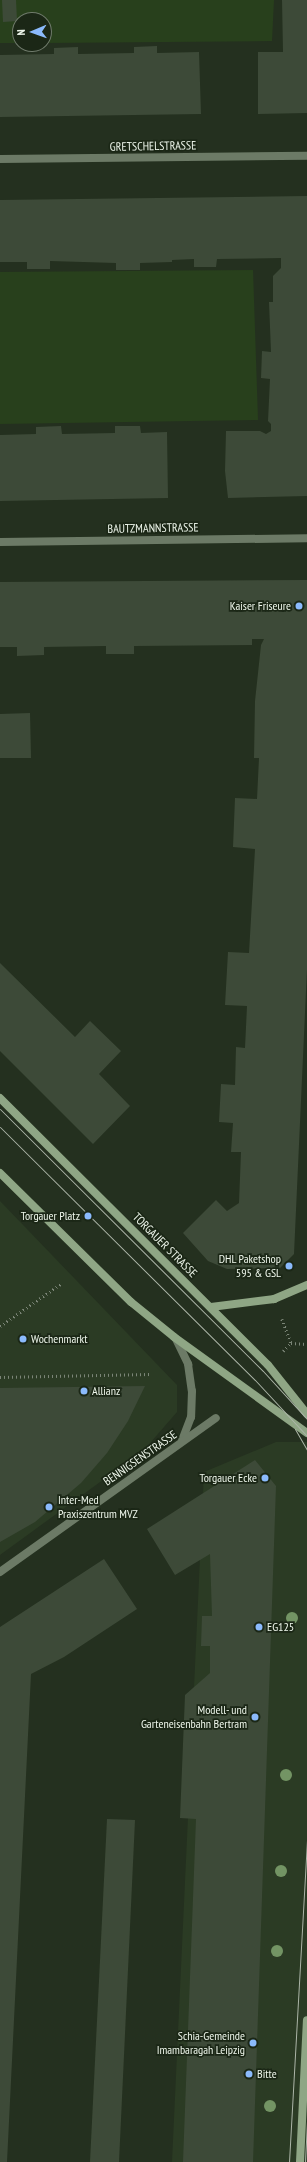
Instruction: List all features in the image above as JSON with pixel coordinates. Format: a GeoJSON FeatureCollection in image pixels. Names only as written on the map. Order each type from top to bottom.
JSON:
{"type":"FeatureCollection","features":[{"type":"Feature","properties":{"kind":"main road","name":"TORGAUER STRASSE"},"geometry":{"type":"LineString","coordinates":[[0,1098],[268,1365],[307,1414]]}},
{"type":"Feature","properties":{"kind":"main road"},"geometry":{"type":"LineString","coordinates":[[0,1173],[86,1260],[131,1302],[174,1337],[307,1433]]}},
{"type":"Feature","properties":{"kind":"main road"},"geometry":{"type":"LineString","coordinates":[[210,1307],[274,1299],[307,1285]]}},
{"type":"Feature","properties":{"kind":"main road"},"geometry":{"type":"LineString","coordinates":[[300,2162],[307,2020]]}},
{"type":"Feature","properties":{"kind":"street","name":"GRETSCHELSTRASSE"},"geometry":{"type":"LineString","coordinates":[[0,159],[307,156]]}},
{"type":"Feature","properties":{"kind":"street","name":"BAUTZMANNSTRASSE"},"geometry":{"type":"LineString","coordinates":[[0,542],[307,538]]}},
{"type":"Feature","properties":{"kind":"street"},"geometry":{"type":"LineString","coordinates":[[174,1337],[188,1364],[192,1410],[188,1431],[176,1446]]}},
{"type":"Feature","properties":{"kind":"street","name":"BENNIGSENSTRASSE"},"geometry":{"type":"LineString","coordinates":[[0,1572],[216,1418]]}},
{"type":"Feature","properties":{"kind":"path"},"geometry":{"type":"LineString","coordinates":[[0,1326],[62,1283]]}},
{"type":"Feature","properties":{"kind":"path"},"geometry":{"type":"LineString","coordinates":[[281,1318],[292,1343],[306,1343]]}},
{"type":"Feature","properties":{"kind":"path"},"geometry":{"type":"LineString","coordinates":[[0,1377],[151,1374]]}},
{"type":"Feature","properties":{"kind":"shaded area"},"geometry":{"type":"Polygon","coordinates":[[[0,0],[274,0],[272,41],[52,43],[52,12],[12,12],[12,43],[0,43],[0,0]]]}},
{"type":"Feature","properties":{"kind":"shaded area"},"geometry":{"type":"Polygon","coordinates":[[[253,270],[258,420],[0,424],[0,272],[253,270]]]}},
{"type":"Feature","properties":{"kind":"shaded area"},"geometry":{"type":"Polygon","coordinates":[[[0,1201],[177,1385],[177,1412],[144,1450],[0,1555],[0,1201]]]}},
{"type":"Feature","properties":{"kind":"shaded area"},"geometry":{"type":"Polygon","coordinates":[[[276,1442],[307,1442],[307,2162],[172,2162],[204,1472],[276,1442]]]}},
{"type":"Feature","properties":{"kind":"building"},"geometry":{"type":"Polygon","coordinates":[[[2,0],[16,0],[17,12],[12,12],[12,21],[3,22],[2,0]]]}},
{"type":"Feature","properties":{"kind":"building"},"geometry":{"type":"Polygon","coordinates":[[[282,0],[307,0],[307,113],[258,114],[258,52],[283,52],[282,0]]]}},
{"type":"Feature","properties":{"kind":"building"},"geometry":{"type":"Polygon","coordinates":[[[157,46],[157,53],[199,52],[201,114],[0,117],[0,55],[54,54],[54,48],[78,47],[78,54],[134,53],[134,47],[157,46]]]}},
{"type":"Feature","properties":{"kind":"building"},"geometry":{"type":"Polygon","coordinates":[[[307,196],[307,496],[228,498],[225,471],[226,431],[260,431],[266,434],[271,431],[271,424],[268,421],[270,379],[261,378],[262,351],[271,352],[269,302],[273,302],[273,276],[281,268],[281,258],[217,259],[216,267],[194,267],[194,259],[172,260],[172,262],[140,263],[140,270],[116,270],[116,263],[50,261],[50,269],[27,269],[27,262],[0,262],[0,200],[307,196]]]}},
{"type":"Feature","properties":{"kind":"building"},"geometry":{"type":"Polygon","coordinates":[[[61,426],[62,434],[115,433],[115,426],[140,426],[141,433],[167,432],[168,498],[0,501],[0,435],[36,434],[36,427],[61,426]]]}},
{"type":"Feature","properties":{"kind":"building"},"geometry":{"type":"Polygon","coordinates":[[[307,580],[307,969],[294,1254],[280,1268],[227,1269],[208,1261],[183,1233],[216,1200],[227,1211],[239,1203],[241,1152],[231,1152],[233,1123],[219,1122],[221,1084],[235,1085],[236,1047],[245,1048],[247,1006],[225,1005],[228,952],[249,953],[255,849],[233,847],[235,798],[257,799],[259,758],[254,758],[255,701],[261,645],[264,639],[252,639],[252,645],[134,646],[134,654],[106,654],[106,646],[44,647],[44,655],[17,656],[17,647],[0,647],[0,582],[307,580]]]}},
{"type":"Feature","properties":{"kind":"building"},"geometry":{"type":"Polygon","coordinates":[[[30,713],[31,758],[0,758],[0,714],[30,713]]]}},
{"type":"Feature","properties":{"kind":"building"},"geometry":{"type":"Polygon","coordinates":[[[0,963],[75,1037],[90,1021],[121,1051],[99,1074],[130,1106],[93,1144],[0,1051],[0,963]]]}},
{"type":"Feature","properties":{"kind":"building"},"geometry":{"type":"Polygon","coordinates":[[[145,1386],[128,1421],[107,1453],[81,1483],[35,1522],[0,1542],[0,1388],[145,1386]]]}},
{"type":"Feature","properties":{"kind":"building"},"geometry":{"type":"Polygon","coordinates":[[[255,1460],[276,1486],[253,2162],[183,2162],[196,1819],[180,1818],[185,1695],[210,1673],[210,1646],[201,1646],[202,1616],[212,1616],[210,1554],[175,1575],[147,1529],[255,1460]]]}},
{"type":"Feature","properties":{"kind":"building"},"geometry":{"type":"Polygon","coordinates":[[[104,1559],[137,1609],[64,1657],[31,1674],[7,2162],[0,2162],[0,1627],[104,1559]]]}},
{"type":"Feature","properties":{"kind":"building"},"geometry":{"type":"Polygon","coordinates":[[[107,1819],[135,1820],[119,2162],[90,2162],[107,1819]]]}},
{"type":"Feature","properties":{"kind":"tram line"},"geometry":{"type":"LineString","coordinates":[[0,1109],[263,1371],[307,1419]]}},
{"type":"Feature","properties":{"kind":"tram line"},"geometry":{"type":"LineString","coordinates":[[0,1127],[255,1380],[307,1436]]}},
{"type":"Feature","properties":{"kind":"tram line"},"geometry":{"type":"LineString","coordinates":[[295,1429],[307,1450]]}},
{"type":"Feature","properties":{"kind":"tram line"},"geometry":{"type":"LineString","coordinates":[[289,2162],[307,1841]]}},
{"type":"Feature","properties":{"kind":"tram line"},"geometry":{"type":"LineString","coordinates":[[305,2162],[307,2121]]}},
{"type":"Feature","properties":{"kind":"place","name":"Kaiser Friseure"},"geometry":{"type":"Point","coordinates":[299,606]}},
{"type":"Feature","properties":{"kind":"place","name":"Torgauer Platz"},"geometry":{"type":"Point","coordinates":[88,1216]}},
{"type":"Feature","properties":{"kind":"place","name":"DHL Paketshop 595 & GSL"},"geometry":{"type":"Point","coordinates":[289,1266]}},
{"type":"Feature","properties":{"kind":"place","name":"Wochenmarkt"},"geometry":{"type":"Point","coordinates":[23,1339]}},
{"type":"Feature","properties":{"kind":"place","name":"Allianz"},"geometry":{"type":"Point","coordinates":[84,1391]}},
{"type":"Feature","properties":{"kind":"place","name":"Torgauer Ecke"},"geometry":{"type":"Point","coordinates":[265,1478]}},
{"type":"Feature","properties":{"kind":"place","name":"Inter-Med Praxiszentrum MVZ"},"geometry":{"type":"Point","coordinates":[49,1507]}},
{"type":"Feature","properties":{"kind":"place","name":"EG125"},"geometry":{"type":"Point","coordinates":[259,1627]}},
{"type":"Feature","properties":{"kind":"place","name":"Modell- und Garteneisenbahn Bertram"},"geometry":{"type":"Point","coordinates":[255,1717]}},
{"type":"Feature","properties":{"kind":"place","name":"Schia-Gemeinde Imambaragah Leipzig"},"geometry":{"type":"Point","coordinates":[253,2043]}},
{"type":"Feature","properties":{"kind":"place","name":"Bitte"},"geometry":{"type":"Point","coordinates":[249,2074]}}]}
